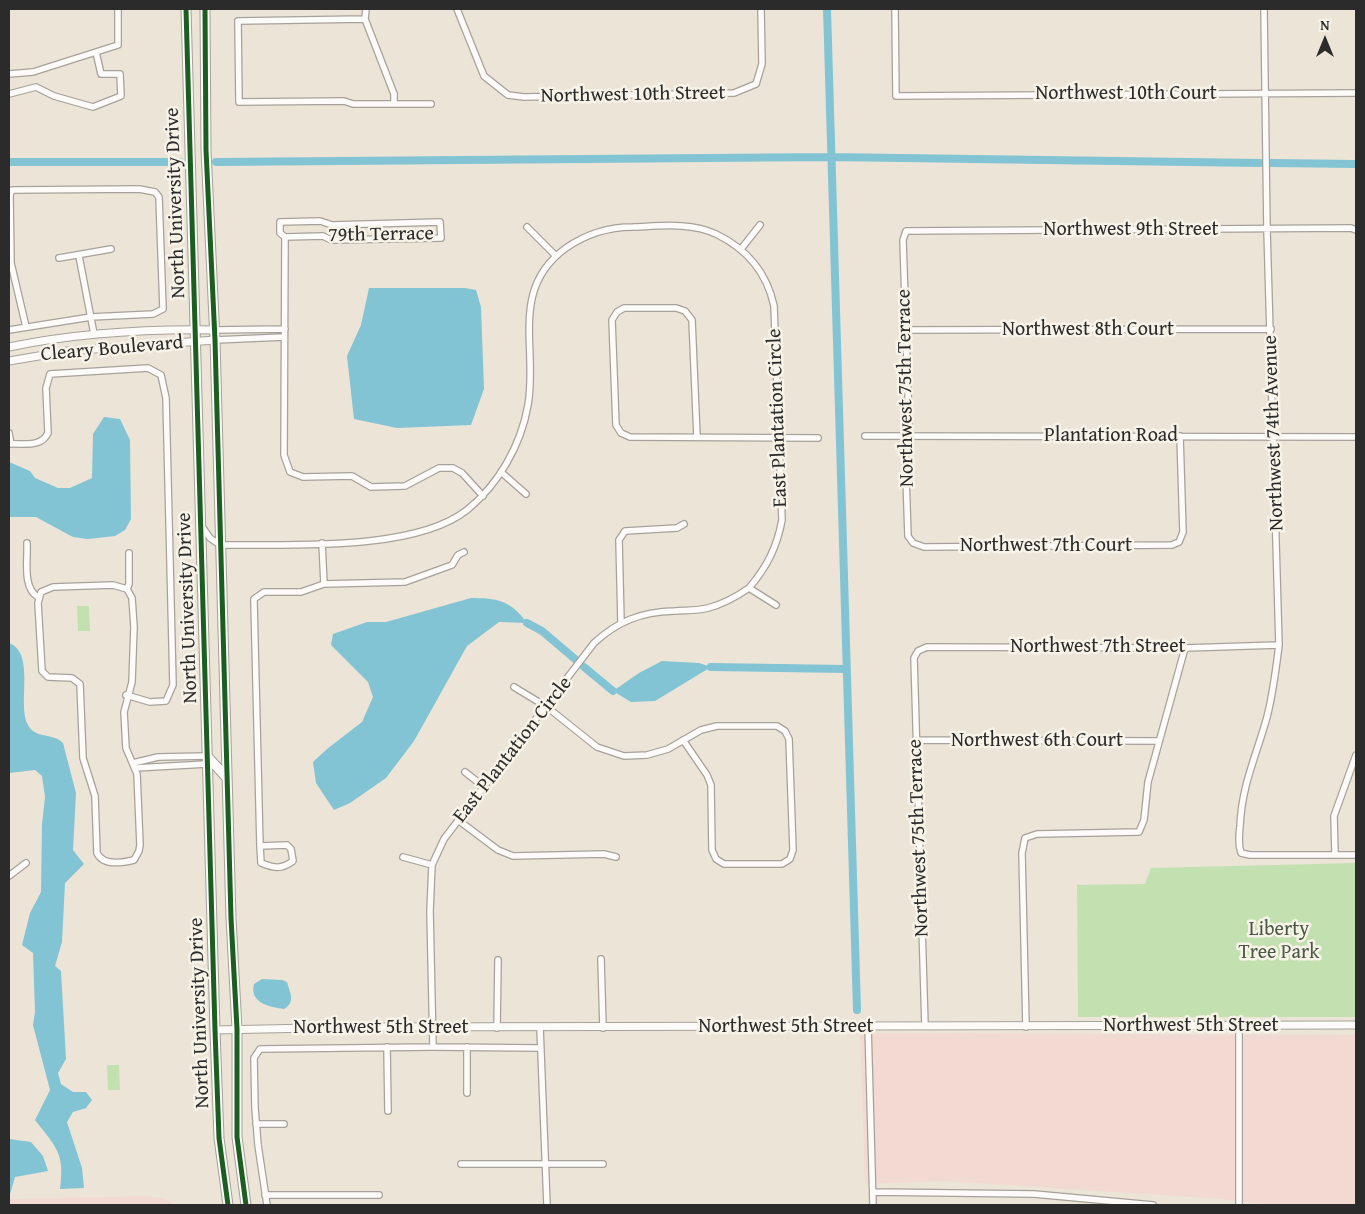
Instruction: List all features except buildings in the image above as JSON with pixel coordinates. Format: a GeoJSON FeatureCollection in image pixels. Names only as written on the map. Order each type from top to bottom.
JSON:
{"type":"FeatureCollection","features":[{"type":"Feature","properties":{"kind":"main road","name":"North University Drive"},"geometry":{"type":"LineString","coordinates":[[186,9],[215,1030],[219,1138],[228,1205]]}},
{"type":"Feature","properties":{"kind":"main road"},"geometry":{"type":"LineString","coordinates":[[199,9],[200,20],[205,25]]}},
{"type":"Feature","properties":{"kind":"main road","name":"North University Drive"},"geometry":{"type":"LineString","coordinates":[[204,9],[206,150],[215,340],[227,778],[237,1029],[237,1137],[246,1205]]}},
{"type":"Feature","properties":{"kind":"main road"},"geometry":{"type":"LineString","coordinates":[[207,760],[227,778]]}},
{"type":"Feature","properties":{"kind":"street"},"geometry":{"type":"LineString","coordinates":[[9,74],[34,72],[118,45],[118,9]]}},
{"type":"Feature","properties":{"kind":"street"},"geometry":{"type":"LineString","coordinates":[[366,9],[365,19],[394,94],[394,103]]}},
{"type":"Feature","properties":{"kind":"street","name":"Northwest 10th Street"},"geometry":{"type":"LineString","coordinates":[[457,9],[484,76],[508,95],[524,97],[734,93],[756,84],[762,64],[761,9]]}},
{"type":"Feature","properties":{"kind":"street","name":"Northwest 10th Court"},"geometry":{"type":"LineString","coordinates":[[895,9],[896,96],[1356,93]]}},
{"type":"Feature","properties":{"kind":"street","name":"Northwest 74th Avenue"},"geometry":{"type":"LineString","coordinates":[[1264,9],[1267,230],[1275,436],[1279,645],[1276,673],[1267,717],[1246,776],[1241,804],[1239,845],[1241,853],[1250,855],[1335,855]]}},
{"type":"Feature","properties":{"kind":"street"},"geometry":{"type":"LineString","coordinates":[[365,19],[238,21],[239,102],[431,104]]}},
{"type":"Feature","properties":{"kind":"street"},"geometry":{"type":"LineString","coordinates":[[9,94],[36,87],[54,96],[93,106],[121,96],[120,74],[102,74],[96,52]]}},
{"type":"Feature","properties":{"kind":"street"},"geometry":{"type":"LineString","coordinates":[[9,330],[91,317],[159,312],[163,309],[159,197],[155,192],[139,189],[17,188],[12,190],[10,195],[11,263],[26,327]]}},
{"type":"Feature","properties":{"kind":"street","name":"79th Terrace"},"geometry":{"type":"LineString","coordinates":[[320,221],[332,225],[440,222],[441,238],[331,240],[324,236],[285,237],[280,233],[280,222],[320,221]]}},
{"type":"Feature","properties":{"kind":"street"},"geometry":{"type":"LineString","coordinates":[[741,249],[760,225]]}},
{"type":"Feature","properties":{"kind":"street","name":"East Plantation Circle"},"geometry":{"type":"LineString","coordinates":[[220,545],[389,540],[422,532],[450,521],[483,496],[501,472],[516,446],[528,403],[529,320],[532,295],[542,273],[556,256],[577,240],[597,232],[618,227],[685,226],[709,231],[741,249],[758,267],[770,287],[774,306],[781,437],[782,520],[778,540],[766,569],[749,588],[730,601],[707,608],[654,612],[621,622],[594,643],[547,707],[483,786],[444,839],[432,865],[430,911],[433,1047]]}},
{"type":"Feature","properties":{"kind":"street"},"geometry":{"type":"LineString","coordinates":[[526,227],[556,256]]}},
{"type":"Feature","properties":{"kind":"street","name":"Northwest 9th Street"},"geometry":{"type":"LineString","coordinates":[[906,231],[1352,228],[1356,230]]}},
{"type":"Feature","properties":{"kind":"street","name":"Northwest 75th Terrace"},"geometry":{"type":"LineString","coordinates":[[906,231],[903,240],[906,330],[907,436],[905,447],[908,536],[913,544]]}},
{"type":"Feature","properties":{"kind":"street"},"geometry":{"type":"LineString","coordinates":[[285,237],[284,455],[290,472],[303,477],[352,476],[371,487],[405,486],[439,468],[453,468],[462,473],[483,496]]}},
{"type":"Feature","properties":{"kind":"street"},"geometry":{"type":"LineString","coordinates":[[59,258],[111,249]]}},
{"type":"Feature","properties":{"kind":"street"},"geometry":{"type":"LineString","coordinates":[[79,256],[94,334]]}},
{"type":"Feature","properties":{"kind":"street"},"geometry":{"type":"LineString","coordinates":[[697,437],[692,320],[685,311],[676,308],[624,308],[617,312],[612,320],[616,425],[621,433],[630,437],[818,438]]}},
{"type":"Feature","properties":{"kind":"street"},"geometry":{"type":"LineString","coordinates":[[214,330],[285,329]]}},
{"type":"Feature","properties":{"kind":"street","name":"Northwest 8th Court"},"geometry":{"type":"LineString","coordinates":[[906,330],[1271,329]]}},
{"type":"Feature","properties":{"kind":"street","name":"Cleary Boulevard"},"geometry":{"type":"LineString","coordinates":[[9,347],[94,334],[214,330]]}},
{"type":"Feature","properties":{"kind":"street"},"geometry":{"type":"LineString","coordinates":[[215,340],[284,337]]}},
{"type":"Feature","properties":{"kind":"street","name":"Cleary Boulevard"},"geometry":{"type":"LineString","coordinates":[[9,361],[68,351],[215,340]]}},
{"type":"Feature","properties":{"kind":"street"},"geometry":{"type":"LineString","coordinates":[[9,433],[10,444],[36,444],[46,438],[48,433],[46,388],[50,374],[148,368],[161,375],[166,398],[173,686],[166,701],[150,702],[126,696]]}},
{"type":"Feature","properties":{"kind":"street","name":"Plantation Road"},"geometry":{"type":"LineString","coordinates":[[865,436],[1356,437]]}},
{"type":"Feature","properties":{"kind":"street","name":"Northwest 7th Court"},"geometry":{"type":"LineString","coordinates":[[913,544],[924,547],[1172,546],[1179,542],[1183,532],[1180,436]]}},
{"type":"Feature","properties":{"kind":"street"},"geometry":{"type":"LineString","coordinates":[[501,472],[526,494]]}},
{"type":"Feature","properties":{"kind":"street"},"geometry":{"type":"LineString","coordinates":[[200,524],[210,538],[220,545]]}},
{"type":"Feature","properties":{"kind":"street"},"geometry":{"type":"LineString","coordinates":[[621,622],[620,540],[625,531],[677,528],[684,524]]}},
{"type":"Feature","properties":{"kind":"street"},"geometry":{"type":"LineString","coordinates":[[27,543],[28,583],[33,594],[38,597]]}},
{"type":"Feature","properties":{"kind":"street"},"geometry":{"type":"LineString","coordinates":[[322,543],[324,584]]}},
{"type":"Feature","properties":{"kind":"street"},"geometry":{"type":"LineString","coordinates":[[260,846],[287,845],[291,849],[293,861],[284,867],[273,868],[261,863],[260,846],[254,602],[256,596],[264,592],[301,592],[324,584],[405,582],[452,565],[458,555],[464,552]]}},
{"type":"Feature","properties":{"kind":"street"},"geometry":{"type":"LineString","coordinates":[[127,588],[112,585],[53,587],[41,592],[38,597],[42,671],[48,677],[72,678],[80,684],[83,758],[95,796],[97,852],[99,857],[107,862],[134,860],[139,851],[139,802],[134,765],[126,748],[124,712],[126,696],[132,682],[134,627],[132,598],[127,588],[129,584],[129,553]]}},
{"type":"Feature","properties":{"kind":"street"},"geometry":{"type":"LineString","coordinates":[[749,588],[776,605]]}},
{"type":"Feature","properties":{"kind":"street","name":"Northwest 7th Street"},"geometry":{"type":"LineString","coordinates":[[918,651],[927,646],[1185,648],[1279,645]]}},
{"type":"Feature","properties":{"kind":"street"},"geometry":{"type":"LineString","coordinates":[[1026,1027],[1022,853],[1025,838],[1037,834],[1139,832],[1144,820],[1148,782],[1158,742],[1185,648]]}},
{"type":"Feature","properties":{"kind":"street","name":"Northwest 75th Terrace"},"geometry":{"type":"LineString","coordinates":[[918,651],[914,658],[925,1026]]}},
{"type":"Feature","properties":{"kind":"street"},"geometry":{"type":"LineString","coordinates":[[514,687],[547,707],[597,747],[624,756],[647,755],[668,749],[683,740],[701,730],[717,726],[777,726],[785,731],[789,739],[793,850],[790,859],[782,864],[724,864],[716,859],[712,850],[711,785],[707,775],[683,740]]}},
{"type":"Feature","properties":{"kind":"street","name":"Northwest 6th Court"},"geometry":{"type":"LineString","coordinates":[[916,740],[1158,742]]}},
{"type":"Feature","properties":{"kind":"street"},"geometry":{"type":"LineString","coordinates":[[134,765],[153,757],[173,756],[207,760]]}},
{"type":"Feature","properties":{"kind":"street"},"geometry":{"type":"LineString","coordinates":[[173,756],[173,765]]}},
{"type":"Feature","properties":{"kind":"street"},"geometry":{"type":"LineString","coordinates":[[1356,756],[1334,816],[1335,855],[1356,855]]}},
{"type":"Feature","properties":{"kind":"street"},"geometry":{"type":"LineString","coordinates":[[134,765],[173,765],[207,760]]}},
{"type":"Feature","properties":{"kind":"street"},"geometry":{"type":"LineString","coordinates":[[465,772],[483,786]]}},
{"type":"Feature","properties":{"kind":"street"},"geometry":{"type":"LineString","coordinates":[[458,820],[498,850],[513,856],[604,854],[616,857]]}},
{"type":"Feature","properties":{"kind":"street"},"geometry":{"type":"LineString","coordinates":[[403,857],[432,865]]}},
{"type":"Feature","properties":{"kind":"street"},"geometry":{"type":"LineString","coordinates":[[9,876],[26,863]]}},
{"type":"Feature","properties":{"kind":"street"},"geometry":{"type":"LineString","coordinates":[[601,959],[603,1028]]}},
{"type":"Feature","properties":{"kind":"street"},"geometry":{"type":"LineString","coordinates":[[497,1028],[498,960]]}},
{"type":"Feature","properties":{"kind":"street","name":"Northwest 5th Street"},"geometry":{"type":"LineString","coordinates":[[215,1030],[540,1027],[1356,1025]]}},
{"type":"Feature","properties":{"kind":"street"},"geometry":{"type":"LineString","coordinates":[[868,1026],[873,1205]]}},
{"type":"Feature","properties":{"kind":"street"},"geometry":{"type":"LineString","coordinates":[[1239,1026],[1239,1205]]}},
{"type":"Feature","properties":{"kind":"street"},"geometry":{"type":"LineString","coordinates":[[540,1027],[547,1205]]}},
{"type":"Feature","properties":{"kind":"street"},"geometry":{"type":"LineString","coordinates":[[267,1205],[256,1124],[254,1058],[260,1049],[387,1047],[540,1048]]}},
{"type":"Feature","properties":{"kind":"street"},"geometry":{"type":"LineString","coordinates":[[387,1047],[388,1111]]}},
{"type":"Feature","properties":{"kind":"street"},"geometry":{"type":"LineString","coordinates":[[467,1047],[467,1093]]}},
{"type":"Feature","properties":{"kind":"street"},"geometry":{"type":"LineString","coordinates":[[256,1124],[284,1124]]}},
{"type":"Feature","properties":{"kind":"street"},"geometry":{"type":"LineString","coordinates":[[461,1164],[603,1164]]}},
{"type":"Feature","properties":{"kind":"street"},"geometry":{"type":"LineString","coordinates":[[873,1192],[1034,1194],[1153,1205]]}},
{"type":"Feature","properties":{"kind":"street"},"geometry":{"type":"LineString","coordinates":[[265,1195],[379,1195]]}},
{"type":"Feature","properties":{"kind":"shaded area"},"geometry":{"type":"Polygon","coordinates":[[[860,1033],[1356,1035],[1356,1205],[1272,1205],[1222,1199],[943,1181],[865,1184],[860,1033]]]}},
{"type":"Feature","properties":{"kind":"shaded area"},"geometry":{"type":"Polygon","coordinates":[[[148,1196],[164,1198],[173,1205],[9,1205],[9,1199],[148,1196]]]}},
{"type":"Feature","properties":{"kind":"green space"},"geometry":{"type":"Polygon","coordinates":[[[77,606],[89,606],[90,631],[78,631],[77,606]]]}},
{"type":"Feature","properties":{"kind":"green space","name":"Liberty Tree Park"},"geometry":{"type":"Polygon","coordinates":[[[1356,863],[1356,1017],[1078,1017],[1077,885],[1145,884],[1151,868],[1356,863]]]}},
{"type":"Feature","properties":{"kind":"green space"},"geometry":{"type":"Polygon","coordinates":[[[107,1065],[119,1065],[120,1090],[108,1090],[107,1065]]]}},
{"type":"Feature","properties":{"kind":"water"},"geometry":{"type":"Polygon","coordinates":[[[369,288],[465,288],[476,290],[481,307],[484,389],[471,425],[397,428],[354,419],[347,356],[361,325],[369,288]]]}},
{"type":"Feature","properties":{"kind":"water"},"geometry":{"type":"Polygon","coordinates":[[[104,417],[120,419],[130,440],[131,519],[125,530],[115,536],[88,539],[73,537],[36,517],[9,517],[9,462],[30,471],[35,478],[58,488],[70,488],[92,478],[93,434],[104,417]]]}},
{"type":"Feature","properties":{"kind":"water"},"geometry":{"type":"Polygon","coordinates":[[[471,598],[495,600],[509,605],[527,623],[499,622],[467,646],[414,741],[386,778],[350,803],[334,810],[316,783],[313,762],[362,722],[373,697],[368,682],[331,645],[333,634],[367,622],[386,622],[471,598]]]}},
{"type":"Feature","properties":{"kind":"water"},"geometry":{"type":"Polygon","coordinates":[[[9,643],[17,648],[22,656],[24,667],[24,703],[27,723],[34,732],[63,743],[76,793],[73,850],[84,864],[65,883],[62,942],[55,966],[61,971],[66,1059],[58,1073],[61,1084],[73,1092],[86,1092],[92,1100],[86,1108],[73,1112],[67,1122],[82,1168],[84,1188],[60,1189],[60,1158],[53,1144],[35,1120],[50,1090],[33,1025],[35,1012],[33,953],[22,945],[30,913],[41,892],[42,824],[45,797],[42,776],[35,770],[9,773],[9,643]]]}},
{"type":"Feature","properties":{"kind":"water"},"geometry":{"type":"Polygon","coordinates":[[[662,661],[699,663],[711,667],[655,701],[631,702],[613,691],[639,673],[662,661]]]}},
{"type":"Feature","properties":{"kind":"water"},"geometry":{"type":"Polygon","coordinates":[[[262,979],[287,982],[291,997],[288,1006],[284,1009],[273,1007],[258,1000],[253,990],[254,984],[262,979]]]}},
{"type":"Feature","properties":{"kind":"water"},"geometry":{"type":"Polygon","coordinates":[[[9,1139],[31,1142],[43,1156],[48,1171],[15,1177],[9,1198],[9,1139]]]}},
{"type":"Feature","properties":{"kind":"waterway"},"geometry":{"type":"LineString","coordinates":[[827,9],[857,1010]]}},
{"type":"Feature","properties":{"kind":"waterway"},"geometry":{"type":"LineString","coordinates":[[216,162],[830,157],[1260,163]]}},
{"type":"Feature","properties":{"kind":"waterway"},"geometry":{"type":"LineString","coordinates":[[9,162],[180,162]]}},
{"type":"Feature","properties":{"kind":"waterway"},"geometry":{"type":"LineString","coordinates":[[1272,163],[1356,164]]}},
{"type":"Feature","properties":{"kind":"waterway"},"geometry":{"type":"LineString","coordinates":[[527,623],[542,631],[575,659]]}},
{"type":"Feature","properties":{"kind":"waterway"},"geometry":{"type":"LineString","coordinates":[[584,667],[613,691]]}},
{"type":"Feature","properties":{"kind":"waterway"},"geometry":{"type":"LineString","coordinates":[[711,667],[846,669]]}},
{"type":"Feature","properties":{"kind":"cycle path"},"geometry":{"type":"LineString","coordinates":[[186,9],[215,1030],[219,1138],[228,1205]]}},
{"type":"Feature","properties":{"kind":"cycle path"},"geometry":{"type":"LineString","coordinates":[[205,9],[206,150],[215,340],[231,918],[237,1029],[237,1137],[246,1205]]}}]}
